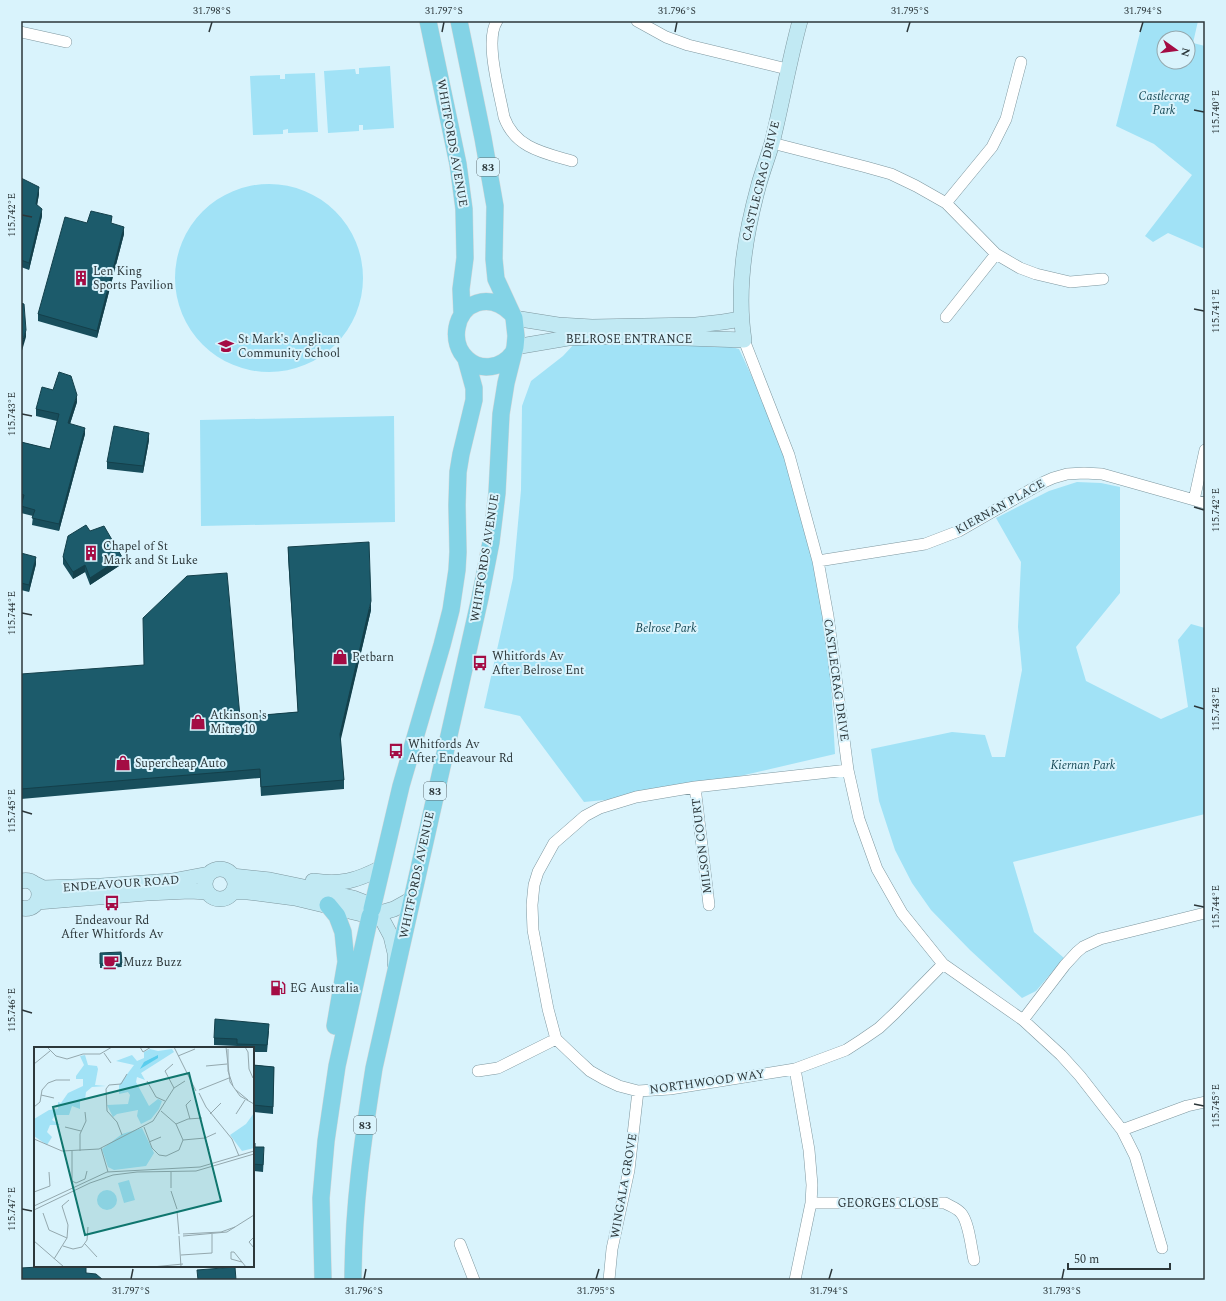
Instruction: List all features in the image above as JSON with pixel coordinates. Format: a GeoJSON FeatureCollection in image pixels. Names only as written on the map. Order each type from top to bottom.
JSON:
{"type":"FeatureCollection","features":[{"type":"Feature","properties":{"kind":"main road","name":"WHITFORDS AVENUE"},"geometry":{"type":"LineString","coordinates":[[323,1280],[321,1198],[332,1094],[373,913],[381,868],[401,786],[451,610],[458,552],[456,505],[458,472],[474,400],[474,388],[466,359],[458,345],[457,337],[458,321],[462,313],[461,289],[465,258],[464,209],[458,164],[428,21]]}},
{"type":"Feature","properties":{"kind":"main road","name":"WHITFORDS AVENUE"},"geometry":{"type":"LineString","coordinates":[[353,1280],[354,1226],[365,1127],[374,1068],[437,783],[468,656],[488,555],[497,493],[501,414],[516,336],[512,316],[496,279],[494,252],[495,206],[483,138],[459,21]]}},
{"type":"Feature","properties":{"kind":"main road"},"geometry":{"type":"LineString","coordinates":[[462,313],[473,304],[489,302],[497,303],[505,307],[512,316]]}},
{"type":"Feature","properties":{"kind":"main road"},"geometry":{"type":"LineString","coordinates":[[466,359],[477,365],[491,367],[500,364],[509,358],[514,350]]}},
{"type":"Feature","properties":{"kind":"main road"},"geometry":{"type":"LineString","coordinates":[[328,905],[337,916],[343,932],[346,962],[333,1042],[339,1059]]}},
{"type":"Feature","properties":{"kind":"street"},"geometry":{"type":"LineString","coordinates":[[496,21],[493,26],[491,36],[491,50],[507,126],[512,133],[527,146],[547,154],[572,161]]}},
{"type":"Feature","properties":{"kind":"street"},"geometry":{"type":"LineString","coordinates":[[638,21],[666,37],[688,45],[787,68]]}},
{"type":"Feature","properties":{"kind":"street","name":"CASTLECRAG DRIVE"},"geometry":{"type":"LineString","coordinates":[[800,21],[787,68],[772,143],[759,184],[748,228],[742,269],[741,319],[744,340],[789,455],[818,561],[828,616],[848,770],[858,819],[877,869],[902,913],[943,964],[1023,1020],[1080,1076],[1122,1130],[1135,1156],[1162,1248]]}},
{"type":"Feature","properties":{"kind":"street"},"geometry":{"type":"LineString","coordinates":[[21,32],[66,42]]}},
{"type":"Feature","properties":{"kind":"street"},"geometry":{"type":"LineString","coordinates":[[946,203],[992,147],[1006,119],[1021,62]]}},
{"type":"Feature","properties":{"kind":"street"},"geometry":{"type":"LineString","coordinates":[[772,143],[891,174],[916,186],[946,203],[996,254],[1020,268],[1070,282],[1103,279]]}},
{"type":"Feature","properties":{"kind":"street"},"geometry":{"type":"LineString","coordinates":[[946,318],[996,254]]}},
{"type":"Feature","properties":{"kind":"street","name":"BELROSE ENTRANCE"},"geometry":{"type":"LineString","coordinates":[[512,316],[558,325],[592,327],[696,325],[741,319]]}},
{"type":"Feature","properties":{"kind":"street","name":"BELROSE ENTRANCE"},"geometry":{"type":"LineString","coordinates":[[514,350],[568,338],[656,337],[744,340]]}},
{"type":"Feature","properties":{"kind":"street"},"geometry":{"type":"LineString","coordinates":[[1194,500],[1205,450]]}},
{"type":"Feature","properties":{"kind":"street","name":"KIERNAN PLACE"},"geometry":{"type":"LineString","coordinates":[[818,561],[925,544],[959,530],[1044,482],[1067,474],[1102,474],[1205,503]]}},
{"type":"Feature","properties":{"kind":"street"},"geometry":{"type":"LineString","coordinates":[[478,1072],[498,1068],[556,1039],[548,1009],[533,930],[532,906],[534,885],[544,858],[554,843],[585,816],[600,808],[636,797],[695,787],[848,770]]}},
{"type":"Feature","properties":{"kind":"street","name":"MILSON COURT"},"geometry":{"type":"LineString","coordinates":[[695,787],[709,906]]}},
{"type":"Feature","properties":{"kind":"street"},"geometry":{"type":"LineString","coordinates":[[252,879],[258,874],[325,882],[346,882],[360,878],[381,868]]}},
{"type":"Feature","properties":{"kind":"street"},"geometry":{"type":"LineString","coordinates":[[222,869],[229,872],[235,884],[229,896],[220,899],[212,897],[207,892],[205,883],[208,874],[214,870],[222,869]]}},
{"type":"Feature","properties":{"kind":"street","name":"ENDEAVOUR ROAD"},"geometry":{"type":"LineString","coordinates":[[27,882],[43,888],[100,886],[172,881],[208,874]]}},
{"type":"Feature","properties":{"kind":"street"},"geometry":{"type":"LineString","coordinates":[[232,876],[270,880],[353,898],[366,903],[373,913],[383,921],[391,936],[395,953],[396,972]]}},
{"type":"Feature","properties":{"kind":"street"},"geometry":{"type":"LineString","coordinates":[[27,882],[39,892],[37,902]]}},
{"type":"Feature","properties":{"kind":"street","name":"ENDEAVOUR ROAD"},"geometry":{"type":"LineString","coordinates":[[21,908],[30,908],[37,902],[147,893],[190,891],[207,892]]}},
{"type":"Feature","properties":{"kind":"street"},"geometry":{"type":"LineString","coordinates":[[232,892],[248,892],[295,898],[373,913],[394,909],[412,899]]}},
{"type":"Feature","properties":{"kind":"street"},"geometry":{"type":"LineString","coordinates":[[1023,1020],[1065,965],[1084,947],[1100,939],[1205,913]]}},
{"type":"Feature","properties":{"kind":"street","name":"NORTHWOOD WAY"},"geometry":{"type":"LineString","coordinates":[[556,1039],[595,1074],[619,1086],[638,1091],[670,1089],[795,1069],[846,1050],[879,1028],[943,964]]}},
{"type":"Feature","properties":{"kind":"street"},"geometry":{"type":"LineString","coordinates":[[795,1069],[809,1150],[811,1175],[811,1203],[795,1280]]}},
{"type":"Feature","properties":{"kind":"street","name":"WINGALA GROVE"},"geometry":{"type":"LineString","coordinates":[[609,1280],[612,1249],[629,1170],[638,1091]]}},
{"type":"Feature","properties":{"kind":"street"},"geometry":{"type":"LineString","coordinates":[[1122,1130],[1187,1106],[1205,1102]]}},
{"type":"Feature","properties":{"kind":"street","name":"GEORGES CLOSE"},"geometry":{"type":"LineString","coordinates":[[811,1203],[944,1203],[962,1213],[966,1221],[974,1260]]}},
{"type":"Feature","properties":{"kind":"street"},"geometry":{"type":"LineString","coordinates":[[460,1244],[474,1280]]}},
{"type":"Feature","properties":{"kind":"green space","name":"Castlecrag Park"},"geometry":{"type":"Polygon","coordinates":[[[1143,21],[1198,21],[1196,30],[1156,30],[1156,70],[1196,70],[1196,44],[1205,46],[1205,249],[1168,233],[1153,242],[1145,236],[1192,175],[1154,144],[1116,126],[1143,21]]]}},
{"type":"Feature","properties":{"kind":"green space"},"geometry":{"type":"Polygon","coordinates":[[[390,66],[394,128],[363,130],[363,125],[359,125],[359,131],[328,133],[324,71],[355,69],[356,74],[359,74],[359,68],[390,66]]]}},
{"type":"Feature","properties":{"kind":"green space"},"geometry":{"type":"Polygon","coordinates":[[[315,73],[318,132],[288,133],[288,129],[283,130],[283,134],[253,135],[250,76],[280,75],[280,79],[285,79],[285,74],[315,73]]]}},
{"type":"Feature","properties":{"kind":"green space"},"geometry":{"type":"Polygon","coordinates":[[[278,184],[287,185],[305,191],[329,205],[336,211],[342,218],[356,242],[362,260],[362,296],[356,314],[342,338],[336,345],[329,351],[305,365],[287,371],[260,372],[251,371],[225,361],[209,351],[196,338],[182,314],[176,296],[175,269],[176,260],[186,234],[196,218],[209,205],[233,191],[251,185],[278,184]]]}},
{"type":"Feature","properties":{"kind":"green space","name":"Belrose Park"},"geometry":{"type":"Polygon","coordinates":[[[701,339],[739,349],[786,449],[824,559],[835,754],[684,789],[636,797],[584,802],[520,716],[484,708],[513,578],[521,490],[522,406],[531,381],[563,356],[576,342],[701,339]]]}},
{"type":"Feature","properties":{"kind":"green space"},"geometry":{"type":"Polygon","coordinates":[[[394,416],[395,522],[201,526],[200,420],[394,416]]]}},
{"type":"Feature","properties":{"kind":"green space","name":"Kiernan Park"},"geometry":{"type":"Polygon","coordinates":[[[1077,482],[1101,483],[1120,487],[1120,593],[1076,647],[1086,681],[1161,719],[1188,707],[1178,640],[1191,624],[1205,628],[1205,814],[1013,862],[1034,932],[1064,958],[1036,991],[1022,998],[970,950],[931,910],[912,883],[895,850],[879,801],[871,749],[952,732],[985,735],[992,757],[1005,757],[1022,670],[1018,627],[1021,562],[996,518],[1049,491],[1077,482]]]}},
{"type":"Feature","properties":{"kind":"building"},"geometry":{"type":"Polygon","coordinates":[[[21,178],[39,187],[36,204],[42,209],[29,263],[21,260],[21,178]]]}},
{"type":"Feature","properties":{"kind":"building","name":"Len King Sports Pavilion"},"geometry":{"type":"Polygon","coordinates":[[[91,211],[112,216],[111,223],[124,227],[97,331],[38,314],[65,217],[87,223],[91,211]]]}},
{"type":"Feature","properties":{"kind":"building"},"geometry":{"type":"Polygon","coordinates":[[[21,303],[24,304],[26,330],[21,347],[21,303]]]}},
{"type":"Feature","properties":{"kind":"building"},"geometry":{"type":"Polygon","coordinates":[[[59,372],[71,376],[77,395],[68,423],[85,428],[59,524],[32,518],[35,510],[21,506],[24,495],[21,494],[21,442],[50,449],[59,414],[36,409],[42,387],[53,390],[59,372]]]}},
{"type":"Feature","properties":{"kind":"building"},"geometry":{"type":"Polygon","coordinates":[[[114,426],[149,433],[143,466],[107,462],[114,426]]]}},
{"type":"Feature","properties":{"kind":"building","name":"Chapel of St Mark and St Luke"},"geometry":{"type":"Polygon","coordinates":[[[86,525],[90,531],[104,526],[122,557],[90,578],[85,565],[73,572],[63,557],[68,536],[86,525]]]}},
{"type":"Feature","properties":{"kind":"building"},"geometry":{"type":"Polygon","coordinates":[[[369,542],[371,601],[340,734],[344,780],[261,787],[260,769],[21,789],[21,674],[144,665],[143,618],[187,576],[227,573],[240,717],[298,712],[288,547],[369,542]]]}},
{"type":"Feature","properties":{"kind":"building"},"geometry":{"type":"Polygon","coordinates":[[[21,553],[36,557],[29,585],[21,583],[21,553]]]}},
{"type":"Feature","properties":{"kind":"building","name":"Muzz Buzz"},"geometry":{"type":"Polygon","coordinates":[[[121,952],[122,963],[100,964],[100,953],[121,952]]]}},
{"type":"Feature","properties":{"kind":"building"},"geometry":{"type":"Polygon","coordinates":[[[215,1019],[269,1024],[267,1045],[237,1044],[237,1039],[214,1038],[215,1019]]]}},
{"type":"Feature","properties":{"kind":"building"},"geometry":{"type":"Polygon","coordinates":[[[254,1065],[274,1067],[273,1107],[254,1105],[254,1065]]]}},
{"type":"Feature","properties":{"kind":"building"},"geometry":{"type":"Polygon","coordinates":[[[254,1143],[255,1147],[264,1147],[263,1165],[254,1164],[254,1143]]]}},
{"type":"Feature","properties":{"kind":"building"},"geometry":{"type":"Polygon","coordinates":[[[86,1267],[86,1273],[96,1274],[103,1280],[21,1280],[21,1268],[86,1267]]]}},
{"type":"Feature","properties":{"kind":"building"},"geometry":{"type":"Polygon","coordinates":[[[235,1267],[236,1280],[198,1280],[197,1270],[235,1267]]]}},
{"type":"Feature","properties":{"kind":"place","name":"Len King Sports Pavilion"},"geometry":{"type":"Point","coordinates":[81,278]}},
{"type":"Feature","properties":{"kind":"place","name":"St Mark's Anglican Community School"},"geometry":{"type":"Point","coordinates":[226,346]}},
{"type":"Feature","properties":{"kind":"place","name":"Chapel of St Mark and St Luke"},"geometry":{"type":"Point","coordinates":[91,553]}},
{"type":"Feature","properties":{"kind":"place","name":"Petbarn"},"geometry":{"type":"Point","coordinates":[340,657]}},
{"type":"Feature","properties":{"kind":"place","name":"Whitfords Av After Belrose Ent"},"geometry":{"type":"Point","coordinates":[480,663]}},
{"type":"Feature","properties":{"kind":"place","name":"Atkinson's Mitre 10"},"geometry":{"type":"Point","coordinates":[198,722]}},
{"type":"Feature","properties":{"kind":"place","name":"Whitfords Av After Endeavour Rd"},"geometry":{"type":"Point","coordinates":[396,751]}},
{"type":"Feature","properties":{"kind":"place","name":"Supercheap Auto"},"geometry":{"type":"Point","coordinates":[123,763]}},
{"type":"Feature","properties":{"kind":"place","name":"Endeavour Rd After Whitfords Av"},"geometry":{"type":"Point","coordinates":[112,903]}},
{"type":"Feature","properties":{"kind":"place","name":"Muzz Buzz"},"geometry":{"type":"Point","coordinates":[111,962]}},
{"type":"Feature","properties":{"kind":"place","name":"EG Australia"},"geometry":{"type":"Point","coordinates":[278,988]}}]}
